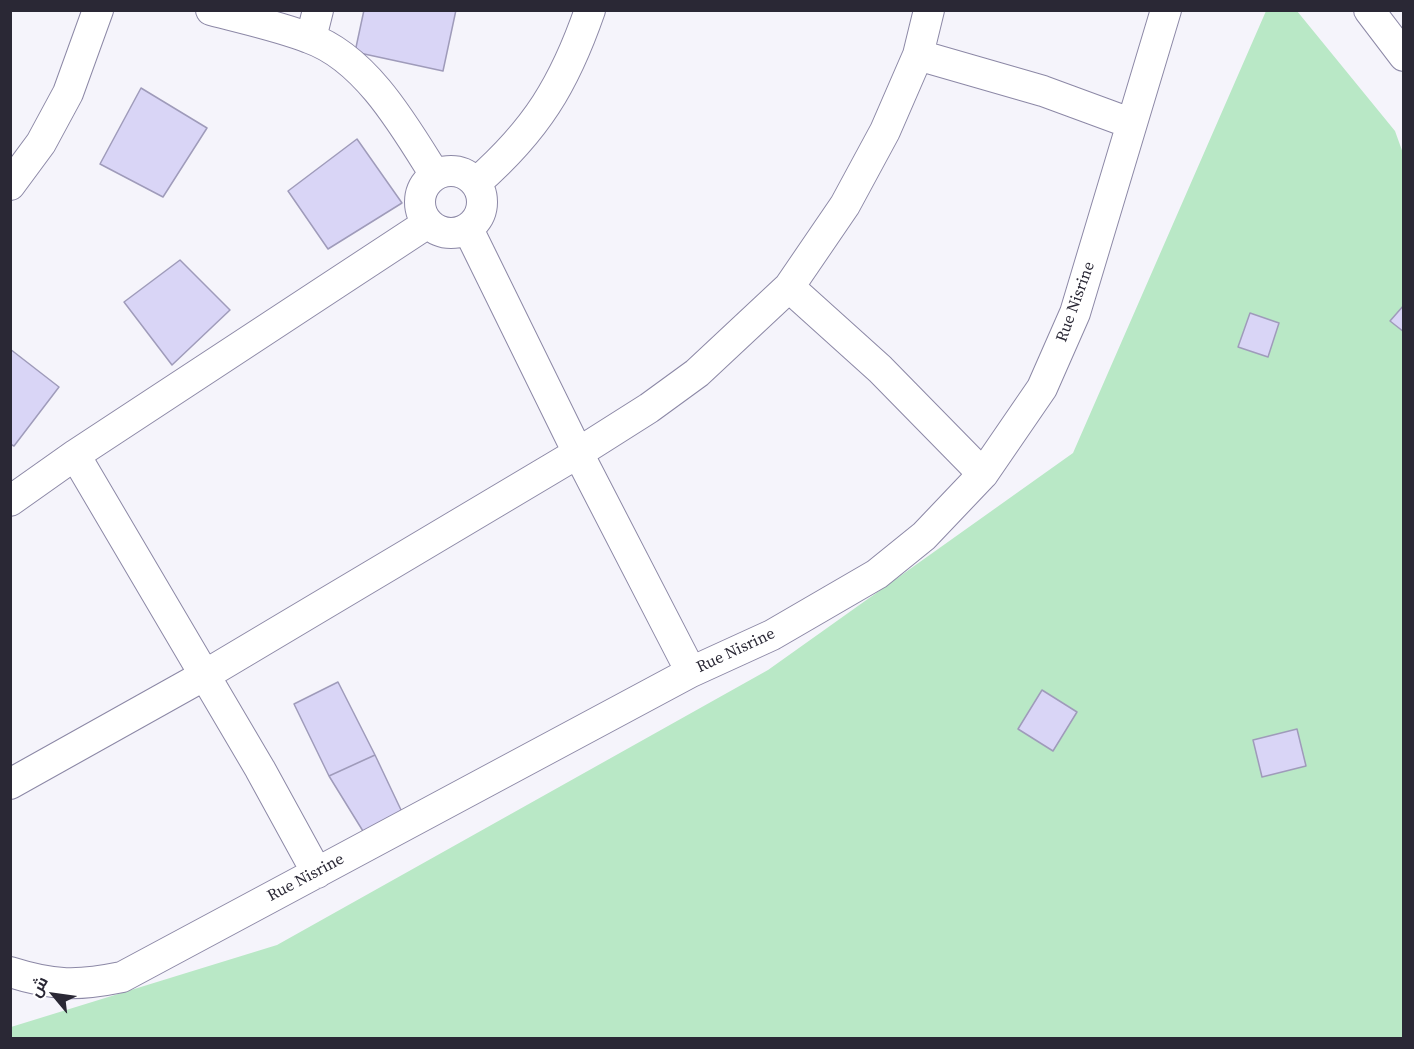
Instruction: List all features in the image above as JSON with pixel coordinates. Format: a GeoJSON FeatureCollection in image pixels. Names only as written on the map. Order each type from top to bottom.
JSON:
{"type":"FeatureCollection","features":[{"type":"Feature","properties":{"kind":"street"},"geometry":{"type":"LineString","coordinates":[[10,185],[41,143],[68,93],[98,10]]}},
{"type":"Feature","properties":{"kind":"street"},"geometry":{"type":"LineString","coordinates":[[211,10],[315,24],[346,60],[394,109],[435,175]]}},
{"type":"Feature","properties":{"kind":"street"},"geometry":{"type":"LineString","coordinates":[[477,182],[504,158],[532,127],[557,91],[590,10]]}},
{"type":"Feature","properties":{"kind":"street"},"geometry":{"type":"LineString","coordinates":[[10,784],[205,675],[578,453],[650,408],[697,373],[789,287],[856,184],[885,131],[918,55],[929,10]]}},
{"type":"Feature","properties":{"kind":"street","name":"Rue Nisrine"},"geometry":{"type":"LineString","coordinates":[[10,972],[50,982],[83,985],[122,977],[691,672],[772,635],[877,573],[924,536],[983,474],[1042,388],[1075,313],[1101,230],[1130,123],[1166,10]]}},
{"type":"Feature","properties":{"kind":"street"},"geometry":{"type":"LineString","coordinates":[[1369,10],[1404,56]]}},
{"type":"Feature","properties":{"kind":"street"},"geometry":{"type":"LineString","coordinates":[[918,55],[1043,91],[1130,123]]}},
{"type":"Feature","properties":{"kind":"street"},"geometry":{"type":"LineString","coordinates":[[456,170],[477,182],[483,201],[476,221],[468,228],[458,233],[447,233],[428,223],[420,203],[426,182],[435,175],[456,170]]}},
{"type":"Feature","properties":{"kind":"street"},"geometry":{"type":"LineString","coordinates":[[10,501],[75,455],[428,223]]}},
{"type":"Feature","properties":{"kind":"street"},"geometry":{"type":"LineString","coordinates":[[468,228],[578,453],[691,672]]}},
{"type":"Feature","properties":{"kind":"street"},"geometry":{"type":"LineString","coordinates":[[789,287],[880,369],[983,474]]}},
{"type":"Feature","properties":{"kind":"street"},"geometry":{"type":"LineString","coordinates":[[75,455],[205,675],[317,873]]}},
{"type":"Feature","properties":{"kind":"green space"},"geometry":{"type":"Polygon","coordinates":[[[1266,11],[1297,11],[1395,131],[1404,156],[1403,1038],[11,1038],[11,1027],[277,945],[768,670],[1073,453],[1266,11]]]}},
{"type":"Feature","properties":{"kind":"building"},"geometry":{"type":"Polygon","coordinates":[[[364,10],[456,10],[443,71],[355,52],[364,10]]]}},
{"type":"Feature","properties":{"kind":"building"},"geometry":{"type":"Polygon","coordinates":[[[141,88],[207,128],[163,197],[100,164],[141,88]]]}},
{"type":"Feature","properties":{"kind":"building"},"geometry":{"type":"Polygon","coordinates":[[[357,139],[402,203],[328,249],[288,191],[357,139]]]}},
{"type":"Feature","properties":{"kind":"building"},"geometry":{"type":"Polygon","coordinates":[[[180,260],[230,310],[172,365],[124,302],[180,260]]]}},
{"type":"Feature","properties":{"kind":"building"},"geometry":{"type":"Polygon","coordinates":[[[1404,305],[1404,332],[1390,321],[1404,305]]]}},
{"type":"Feature","properties":{"kind":"building"},"geometry":{"type":"Polygon","coordinates":[[[1250,313],[1279,323],[1268,357],[1238,347],[1250,313]]]}},
{"type":"Feature","properties":{"kind":"building"},"geometry":{"type":"Polygon","coordinates":[[[10,349],[59,387],[14,446],[10,444],[10,349]]]}},
{"type":"Feature","properties":{"kind":"building"},"geometry":{"type":"Polygon","coordinates":[[[338,682],[375,755],[329,776],[294,704],[338,682]]]}},
{"type":"Feature","properties":{"kind":"building"},"geometry":{"type":"Polygon","coordinates":[[[1042,690],[1077,712],[1053,751],[1018,729],[1042,690]]]}},
{"type":"Feature","properties":{"kind":"building"},"geometry":{"type":"Polygon","coordinates":[[[1297,729],[1306,766],[1262,777],[1253,740],[1297,729]]]}},
{"type":"Feature","properties":{"kind":"building"},"geometry":{"type":"Polygon","coordinates":[[[375,755],[402,812],[366,836],[329,776],[375,755]]]}}]}
